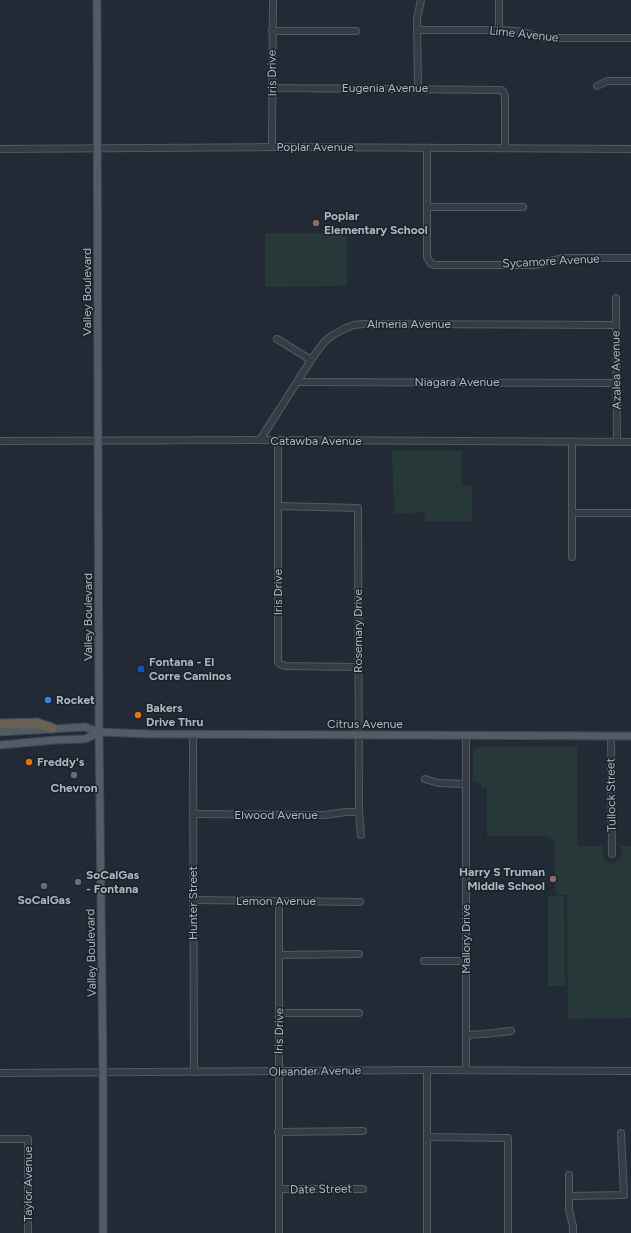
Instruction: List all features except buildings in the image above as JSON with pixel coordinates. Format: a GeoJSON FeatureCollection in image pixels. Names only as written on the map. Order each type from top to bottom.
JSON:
{"type":"FeatureCollection","features":[{"type":"Feature","properties":{"kind":"highway"},"geometry":{"type":"LineString","coordinates":[[0,724],[37,723],[52,728]]}},
{"type":"Feature","properties":{"kind":"main road","name":"Valley Boulevard"},"geometry":{"type":"LineString","coordinates":[[97,0],[99,732],[103,1071],[103,1233]]}},
{"type":"Feature","properties":{"kind":"main road","name":"Citrus Avenue"},"geometry":{"type":"LineString","coordinates":[[0,732],[84,727],[99,732],[193,734],[631,736]]}},
{"type":"Feature","properties":{"kind":"main road","name":"Citrus Avenue"},"geometry":{"type":"LineString","coordinates":[[0,745],[85,739],[99,732]]}},
{"type":"Feature","properties":{"kind":"street","name":"Iris Drive"},"geometry":{"type":"LineString","coordinates":[[272,147],[273,0]]}},
{"type":"Feature","properties":{"kind":"street"},"geometry":{"type":"LineString","coordinates":[[418,88],[417,30],[418,13],[421,0]]}},
{"type":"Feature","properties":{"kind":"street"},"geometry":{"type":"LineString","coordinates":[[499,0],[499,30]]}},
{"type":"Feature","properties":{"kind":"street","name":"Lime Avenue"},"geometry":{"type":"LineString","coordinates":[[417,30],[518,31],[545,38],[631,38]]}},
{"type":"Feature","properties":{"kind":"street"},"geometry":{"type":"LineString","coordinates":[[272,31],[356,31]]}},
{"type":"Feature","properties":{"kind":"street"},"geometry":{"type":"LineString","coordinates":[[596,86],[608,81],[631,81]]}},
{"type":"Feature","properties":{"kind":"street","name":"Eugenia Avenue"},"geometry":{"type":"LineString","coordinates":[[272,88],[498,89],[503,91],[505,94],[505,148]]}},
{"type":"Feature","properties":{"kind":"street","name":"Poplar Avenue"},"geometry":{"type":"LineString","coordinates":[[0,149],[272,147],[631,149]]}},
{"type":"Feature","properties":{"kind":"street"},"geometry":{"type":"LineString","coordinates":[[427,148],[427,207],[523,207]]}},
{"type":"Feature","properties":{"kind":"street","name":"Sycamore Avenue"},"geometry":{"type":"LineString","coordinates":[[427,207],[428,257],[430,263],[435,265],[535,265],[563,258],[631,258]]}},
{"type":"Feature","properties":{"kind":"street","name":"Azalea Avenue"},"geometry":{"type":"LineString","coordinates":[[616,298],[616,442]]}},
{"type":"Feature","properties":{"kind":"street","name":"Almeria Avenue"},"geometry":{"type":"LineString","coordinates":[[260,440],[324,342],[333,335],[354,325],[616,325]]}},
{"type":"Feature","properties":{"kind":"street"},"geometry":{"type":"LineString","coordinates":[[277,339],[311,360]]}},
{"type":"Feature","properties":{"kind":"street","name":"Niagara Avenue"},"geometry":{"type":"LineString","coordinates":[[299,382],[616,383]]}},
{"type":"Feature","properties":{"kind":"street","name":"Iris Drive"},"geometry":{"type":"LineString","coordinates":[[278,440],[278,662],[285,666],[358,667]]}},
{"type":"Feature","properties":{"kind":"street","name":"Catawba Avenue"},"geometry":{"type":"LineString","coordinates":[[0,441],[278,440],[572,443],[631,442]]}},
{"type":"Feature","properties":{"kind":"street"},"geometry":{"type":"LineString","coordinates":[[572,443],[572,557]]}},
{"type":"Feature","properties":{"kind":"street","name":"Rosemary Drive"},"geometry":{"type":"LineString","coordinates":[[278,506],[358,508],[358,735],[359,812],[361,835]]}},
{"type":"Feature","properties":{"kind":"street"},"geometry":{"type":"LineString","coordinates":[[572,514],[631,513]]}},
{"type":"Feature","properties":{"kind":"street","name":"Hunter Street"},"geometry":{"type":"LineString","coordinates":[[193,734],[194,1072]]}},
{"type":"Feature","properties":{"kind":"street","name":"Mallory Drive"},"geometry":{"type":"LineString","coordinates":[[466,735],[466,1070]]}},
{"type":"Feature","properties":{"kind":"street","name":"Tullock Street"},"geometry":{"type":"LineString","coordinates":[[611,736],[612,854]]}},
{"type":"Feature","properties":{"kind":"street"},"geometry":{"type":"LineString","coordinates":[[425,779],[438,783],[466,784]]}},
{"type":"Feature","properties":{"kind":"street","name":"Elwood Avenue"},"geometry":{"type":"LineString","coordinates":[[193,814],[324,815],[359,812]]}},
{"type":"Feature","properties":{"kind":"street","name":"Lemon Avenue"},"geometry":{"type":"LineString","coordinates":[[193,900],[360,902]]}},
{"type":"Feature","properties":{"kind":"street","name":"Iris Drive"},"geometry":{"type":"LineString","coordinates":[[279,901],[279,1233]]}},
{"type":"Feature","properties":{"kind":"street"},"geometry":{"type":"LineString","coordinates":[[279,955],[359,954]]}},
{"type":"Feature","properties":{"kind":"street"},"geometry":{"type":"LineString","coordinates":[[424,961],[466,961]]}},
{"type":"Feature","properties":{"kind":"street"},"geometry":{"type":"LineString","coordinates":[[279,1013],[359,1013]]}},
{"type":"Feature","properties":{"kind":"street"},"geometry":{"type":"LineString","coordinates":[[466,1035],[511,1031]]}},
{"type":"Feature","properties":{"kind":"street"},"geometry":{"type":"LineString","coordinates":[[427,1070],[427,1233]]}},
{"type":"Feature","properties":{"kind":"street","name":"Oleander Avenue"},"geometry":{"type":"LineString","coordinates":[[0,1073],[103,1071],[631,1071]]}},
{"type":"Feature","properties":{"kind":"street"},"geometry":{"type":"LineString","coordinates":[[278,1132],[362,1131]]}},
{"type":"Feature","properties":{"kind":"street"},"geometry":{"type":"LineString","coordinates":[[569,1196],[624,1195],[622,1133]]}},
{"type":"Feature","properties":{"kind":"street"},"geometry":{"type":"LineString","coordinates":[[427,1137],[508,1138],[508,1233]]}},
{"type":"Feature","properties":{"kind":"street","name":"Taylor Avenue"},"geometry":{"type":"LineString","coordinates":[[0,1139],[28,1139],[28,1233]]}},
{"type":"Feature","properties":{"kind":"street"},"geometry":{"type":"LineString","coordinates":[[569,1176],[569,1210],[573,1233]]}},
{"type":"Feature","properties":{"kind":"street","name":"Date Street"},"geometry":{"type":"LineString","coordinates":[[279,1189],[362,1189]]}},
{"type":"Feature","properties":{"kind":"shaded area"},"geometry":{"type":"Polygon","coordinates":[[[265,233],[346,233],[347,286],[265,287],[265,233]]]}},
{"type":"Feature","properties":{"kind":"shaded area"},"geometry":{"type":"Polygon","coordinates":[[[392,450],[462,451],[462,486],[472,485],[472,521],[424,521],[425,512],[394,514],[392,450]]]}},
{"type":"Feature","properties":{"kind":"shaded area"},"geometry":{"type":"Polygon","coordinates":[[[577,746],[577,846],[603,846],[603,857],[605,860],[612,863],[621,858],[622,852],[620,846],[631,846],[631,1018],[568,1019],[567,895],[557,895],[555,892],[555,843],[547,836],[487,836],[487,788],[482,789],[477,782],[473,781],[473,752],[478,747],[577,746]]]}},
{"type":"Feature","properties":{"kind":"shaded area"},"geometry":{"type":"Polygon","coordinates":[[[548,896],[564,896],[565,986],[548,986],[548,896]]]}},
{"type":"Feature","properties":{"kind":"place","name":"Poplar Elementary School"},"geometry":{"type":"Point","coordinates":[316,223]}},
{"type":"Feature","properties":{"kind":"place","name":"Fontana - El Corre Caminos"},"geometry":{"type":"Point","coordinates":[141,669]}},
{"type":"Feature","properties":{"kind":"place","name":"Rocket"},"geometry":{"type":"Point","coordinates":[48,700]}},
{"type":"Feature","properties":{"kind":"place","name":"Bakers Drive Thru"},"geometry":{"type":"Point","coordinates":[138,715]}},
{"type":"Feature","properties":{"kind":"place","name":"Freddy's"},"geometry":{"type":"Point","coordinates":[29,762]}},
{"type":"Feature","properties":{"kind":"place","name":"Chevron"},"geometry":{"type":"Point","coordinates":[74,775]}},
{"type":"Feature","properties":{"kind":"place","name":"Harry S Truman Middle School"},"geometry":{"type":"Point","coordinates":[553,879]}},
{"type":"Feature","properties":{"kind":"place","name":"SoCalGas - Fontana"},"geometry":{"type":"Point","coordinates":[78,882]}},
{"type":"Feature","properties":{"kind":"place","name":"SoCalGas"},"geometry":{"type":"Point","coordinates":[44,886]}}]}
